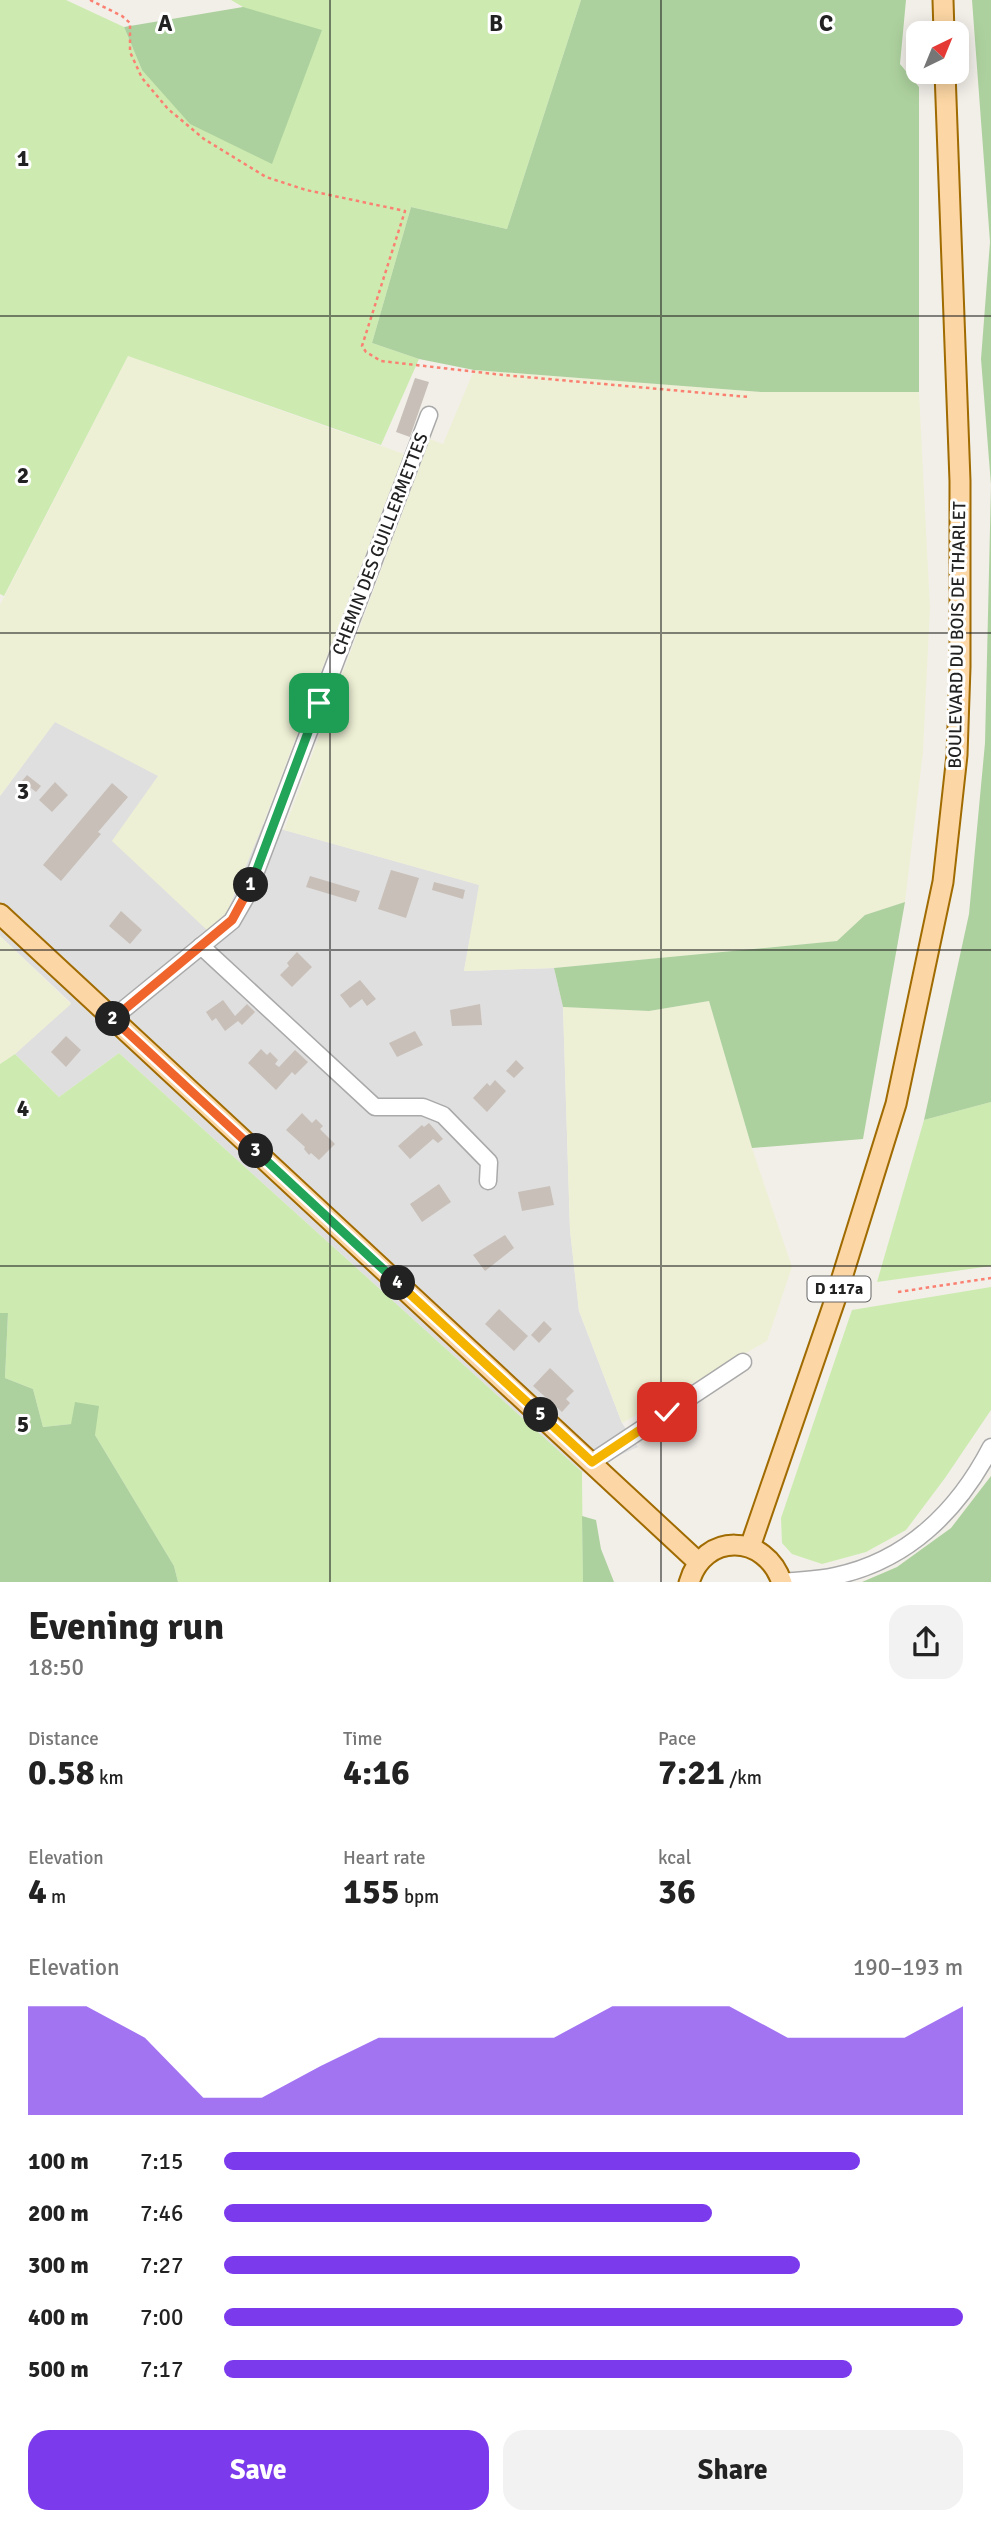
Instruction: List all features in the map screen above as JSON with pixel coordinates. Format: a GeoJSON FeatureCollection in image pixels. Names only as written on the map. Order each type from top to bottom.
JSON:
{"type":"FeatureCollection","features":[{"type":"Feature","properties":{"kind":"main road"},"geometry":{"type":"LineString","coordinates":[[943,0],[944,21]]}},
{"type":"Feature","properties":{"kind":"main road","name":"BOULEVARD DU BOIS DE THARLET"},"geometry":{"type":"LineString","coordinates":[[750,1547],[835,1300],[896,1104],[943,882],[957,755],[960,614],[960,481],[946,84]]}},
{"type":"Feature","properties":{"kind":"main road"},"geometry":{"type":"LineString","coordinates":[[0,914],[698,1562]]}},
{"type":"Feature","properties":{"kind":"main road"},"geometry":{"type":"LineString","coordinates":[[689,1582],[698,1562],[718,1548],[730,1545],[750,1547],[769,1558],[782,1582]]}},
{"type":"Feature","properties":{"kind":"street","name":"CHEMIN DES GUILLERMETTES"},"geometry":{"type":"LineString","coordinates":[[113,1018],[232,920],[247,895],[429,415]]}},
{"type":"Feature","properties":{"kind":"street"},"geometry":{"type":"LineString","coordinates":[[201,946],[375,1107],[423,1107],[443,1115],[489,1162],[488,1181]]}},
{"type":"Feature","properties":{"kind":"street"},"geometry":{"type":"LineString","coordinates":[[592,1462],[743,1362]]}},
{"type":"Feature","properties":{"kind":"street"},"geometry":{"type":"LineString","coordinates":[[782,1582],[834,1577],[872,1566],[901,1551],[931,1529],[953,1507],[991,1447]]}},
{"type":"Feature","properties":{"kind":"path"},"geometry":{"type":"LineString","coordinates":[[90,0],[130,23],[130,52],[142,78],[168,108],[204,139],[267,177],[306,190],[405,211],[362,346],[366,352],[381,361],[749,397]]}},
{"type":"Feature","properties":{"kind":"path"},"geometry":{"type":"LineString","coordinates":[[898,1292],[991,1278]]}},
{"type":"Feature","properties":{"kind":"shaded area"},"geometry":{"type":"Polygon","coordinates":[[[55,721],[159,776],[227,912],[263,824],[480,885],[464,971],[554,968],[563,1007],[570,1230],[579,1311],[622,1423],[638,1447],[582,1472],[119,1053],[59,1097],[15,1054],[71,1003],[0,936],[0,796],[55,721]]]}},
{"type":"Feature","properties":{"kind":"green space"},"geometry":{"type":"Polygon","coordinates":[[[0,0],[66,0],[124,27],[142,70],[243,7],[231,0],[581,0],[507,229],[411,207],[372,343],[419,359],[381,445],[128,356],[4,596],[0,594],[0,0]]]}},
{"type":"Feature","properties":{"kind":"green space"},"geometry":{"type":"Polygon","coordinates":[[[581,0],[906,0],[900,64],[906,71],[906,84],[917,84],[919,87],[919,392],[761,392],[474,370],[419,359],[372,343],[411,207],[507,229],[581,0]]]}},
{"type":"Feature","properties":{"kind":"green space"},"geometry":{"type":"Polygon","coordinates":[[[972,0],[991,0],[991,485],[981,359],[990,242],[972,0]]]}},
{"type":"Feature","properties":{"kind":"green space"},"geometry":{"type":"Polygon","coordinates":[[[243,7],[322,30],[272,164],[190,124],[142,70],[124,27],[243,7]]]}},
{"type":"Feature","properties":{"kind":"green space"},"geometry":{"type":"Polygon","coordinates":[[[128,356],[404,454],[227,912],[207,930],[112,841],[158,776],[55,722],[0,796],[0,605],[128,356]]]}},
{"type":"Feature","properties":{"kind":"green space"},"geometry":{"type":"Polygon","coordinates":[[[474,370],[761,392],[919,392],[930,608],[923,752],[905,902],[865,915],[837,941],[554,968],[464,971],[479,885],[284,830],[430,439],[443,444],[474,370]]]}},
{"type":"Feature","properties":{"kind":"green space"},"geometry":{"type":"Polygon","coordinates":[[[991,485],[991,1102],[924,1120],[969,914],[985,743],[991,485]]]}},
{"type":"Feature","properties":{"kind":"green space"},"geometry":{"type":"Polygon","coordinates":[[[905,902],[863,1139],[752,1148],[709,1001],[649,1011],[563,1007],[554,968],[837,941],[865,915],[905,902]]]}},
{"type":"Feature","properties":{"kind":"green space"},"geometry":{"type":"Polygon","coordinates":[[[0,936],[71,1004],[0,1064],[0,936]]]}},
{"type":"Feature","properties":{"kind":"green space"},"geometry":{"type":"Polygon","coordinates":[[[709,1001],[752,1148],[792,1267],[767,1341],[622,1423],[579,1311],[570,1230],[563,1007],[649,1011],[709,1001]]]}},
{"type":"Feature","properties":{"kind":"green space"},"geometry":{"type":"Polygon","coordinates":[[[119,1053],[582,1472],[583,1582],[178,1582],[174,1566],[95,1435],[71,1424],[43,1427],[33,1389],[5,1378],[8,1313],[0,1313],[0,1064],[15,1054],[59,1097],[119,1053]]]}},
{"type":"Feature","properties":{"kind":"green space"},"geometry":{"type":"Polygon","coordinates":[[[991,1102],[991,1266],[877,1282],[924,1120],[991,1102]]]}},
{"type":"Feature","properties":{"kind":"green space"},"geometry":{"type":"Polygon","coordinates":[[[991,1287],[991,1410],[945,1478],[906,1530],[866,1552],[822,1564],[792,1554],[782,1543],[781,1518],[852,1310],[991,1287]]]}},
{"type":"Feature","properties":{"kind":"green space"},"geometry":{"type":"Polygon","coordinates":[[[0,1313],[8,1313],[5,1378],[33,1389],[43,1427],[71,1424],[75,1402],[99,1406],[95,1435],[174,1566],[178,1582],[0,1582],[0,1313]]]}},
{"type":"Feature","properties":{"kind":"green space"},"geometry":{"type":"Polygon","coordinates":[[[991,1476],[991,1582],[862,1582],[897,1567],[951,1528],[991,1476]]]}},
{"type":"Feature","properties":{"kind":"green space"},"geometry":{"type":"Polygon","coordinates":[[[582,1516],[596,1520],[601,1549],[614,1582],[583,1582],[582,1516]]]}},
{"type":"Feature","properties":{"kind":"building"},"geometry":{"type":"Polygon","coordinates":[[[415,378],[429,382],[410,437],[396,432],[415,378]]]}},
{"type":"Feature","properties":{"kind":"building"},"geometry":{"type":"Polygon","coordinates":[[[27,775],[41,786],[36,792],[22,781],[27,775]]]}},
{"type":"Feature","properties":{"kind":"building"},"geometry":{"type":"Polygon","coordinates":[[[55,782],[68,795],[52,812],[39,800],[55,782]]]}},
{"type":"Feature","properties":{"kind":"building"},"geometry":{"type":"Polygon","coordinates":[[[112,783],[128,797],[61,881],[43,865],[112,783]]]}},
{"type":"Feature","properties":{"kind":"building"},"geometry":{"type":"Polygon","coordinates":[[[391,870],[419,878],[406,918],[378,909],[391,870]]]}},
{"type":"Feature","properties":{"kind":"building"},"geometry":{"type":"Polygon","coordinates":[[[310,876],[360,891],[356,902],[306,887],[310,876]]]}},
{"type":"Feature","properties":{"kind":"building"},"geometry":{"type":"Polygon","coordinates":[[[434,882],[465,890],[463,899],[432,890],[434,882]]]}},
{"type":"Feature","properties":{"kind":"building"},"geometry":{"type":"Polygon","coordinates":[[[121,911],[142,930],[130,944],[109,926],[121,911]]]}},
{"type":"Feature","properties":{"kind":"building"},"geometry":{"type":"Polygon","coordinates":[[[297,952],[312,967],[292,987],[280,975],[297,952]]]}},
{"type":"Feature","properties":{"kind":"building"},"geometry":{"type":"Polygon","coordinates":[[[360,980],[376,999],[367,1006],[362,999],[350,1008],[340,995],[360,980]]]}},
{"type":"Feature","properties":{"kind":"building"},"geometry":{"type":"Polygon","coordinates":[[[223,1000],[235,1016],[247,1004],[255,1012],[242,1025],[238,1021],[225,1031],[216,1018],[212,1021],[206,1012],[223,1000]]]}},
{"type":"Feature","properties":{"kind":"building"},"geometry":{"type":"Polygon","coordinates":[[[480,1004],[482,1025],[452,1026],[450,1010],[480,1004]]]}},
{"type":"Feature","properties":{"kind":"building"},"geometry":{"type":"Polygon","coordinates":[[[415,1031],[423,1045],[397,1057],[389,1043],[415,1031]]]}},
{"type":"Feature","properties":{"kind":"building"},"geometry":{"type":"Polygon","coordinates":[[[66,1036],[81,1050],[66,1067],[51,1052],[66,1036]]]}},
{"type":"Feature","properties":{"kind":"building"},"geometry":{"type":"Polygon","coordinates":[[[261,1049],[267,1055],[270,1052],[278,1060],[275,1064],[279,1067],[295,1050],[308,1062],[295,1075],[292,1072],[276,1090],[248,1063],[261,1049]]]}},
{"type":"Feature","properties":{"kind":"building"},"geometry":{"type":"Polygon","coordinates":[[[516,1060],[524,1068],[514,1078],[506,1071],[516,1060]]]}},
{"type":"Feature","properties":{"kind":"building"},"geometry":{"type":"Polygon","coordinates":[[[495,1080],[506,1091],[487,1112],[473,1098],[487,1083],[490,1086],[495,1080]]]}},
{"type":"Feature","properties":{"kind":"building"},"geometry":{"type":"Polygon","coordinates":[[[302,1113],[312,1123],[316,1119],[323,1126],[320,1129],[335,1144],[319,1160],[311,1153],[309,1155],[305,1147],[286,1130],[302,1113]]]}},
{"type":"Feature","properties":{"kind":"building"},"geometry":{"type":"Polygon","coordinates":[[[429,1123],[443,1139],[438,1143],[433,1139],[410,1159],[398,1146],[422,1125],[424,1127],[429,1123]]]}},
{"type":"Feature","properties":{"kind":"building"},"geometry":{"type":"Polygon","coordinates":[[[439,1184],[451,1202],[422,1222],[410,1204],[439,1184]]]}},
{"type":"Feature","properties":{"kind":"building"},"geometry":{"type":"Polygon","coordinates":[[[550,1186],[554,1205],[522,1211],[518,1192],[550,1186]]]}},
{"type":"Feature","properties":{"kind":"building"},"geometry":{"type":"Polygon","coordinates":[[[505,1235],[514,1248],[485,1271],[473,1255],[505,1235]]]}},
{"type":"Feature","properties":{"kind":"building"},"geometry":{"type":"Polygon","coordinates":[[[499,1309],[528,1336],[514,1351],[485,1324],[499,1309]]]}},
{"type":"Feature","properties":{"kind":"building"},"geometry":{"type":"Polygon","coordinates":[[[544,1321],[552,1329],[539,1343],[531,1335],[544,1321]]]}},
{"type":"Feature","properties":{"kind":"building"},"geometry":{"type":"Polygon","coordinates":[[[550,1368],[574,1391],[566,1399],[570,1403],[562,1412],[533,1386],[550,1368]]]}},
{"type":"Feature","properties":{"kind":"route"},"geometry":{"type":"LineString","coordinates":[[319,703],[247,895],[232,920],[113,1018],[592,1462],[667,1412]]}}]}
